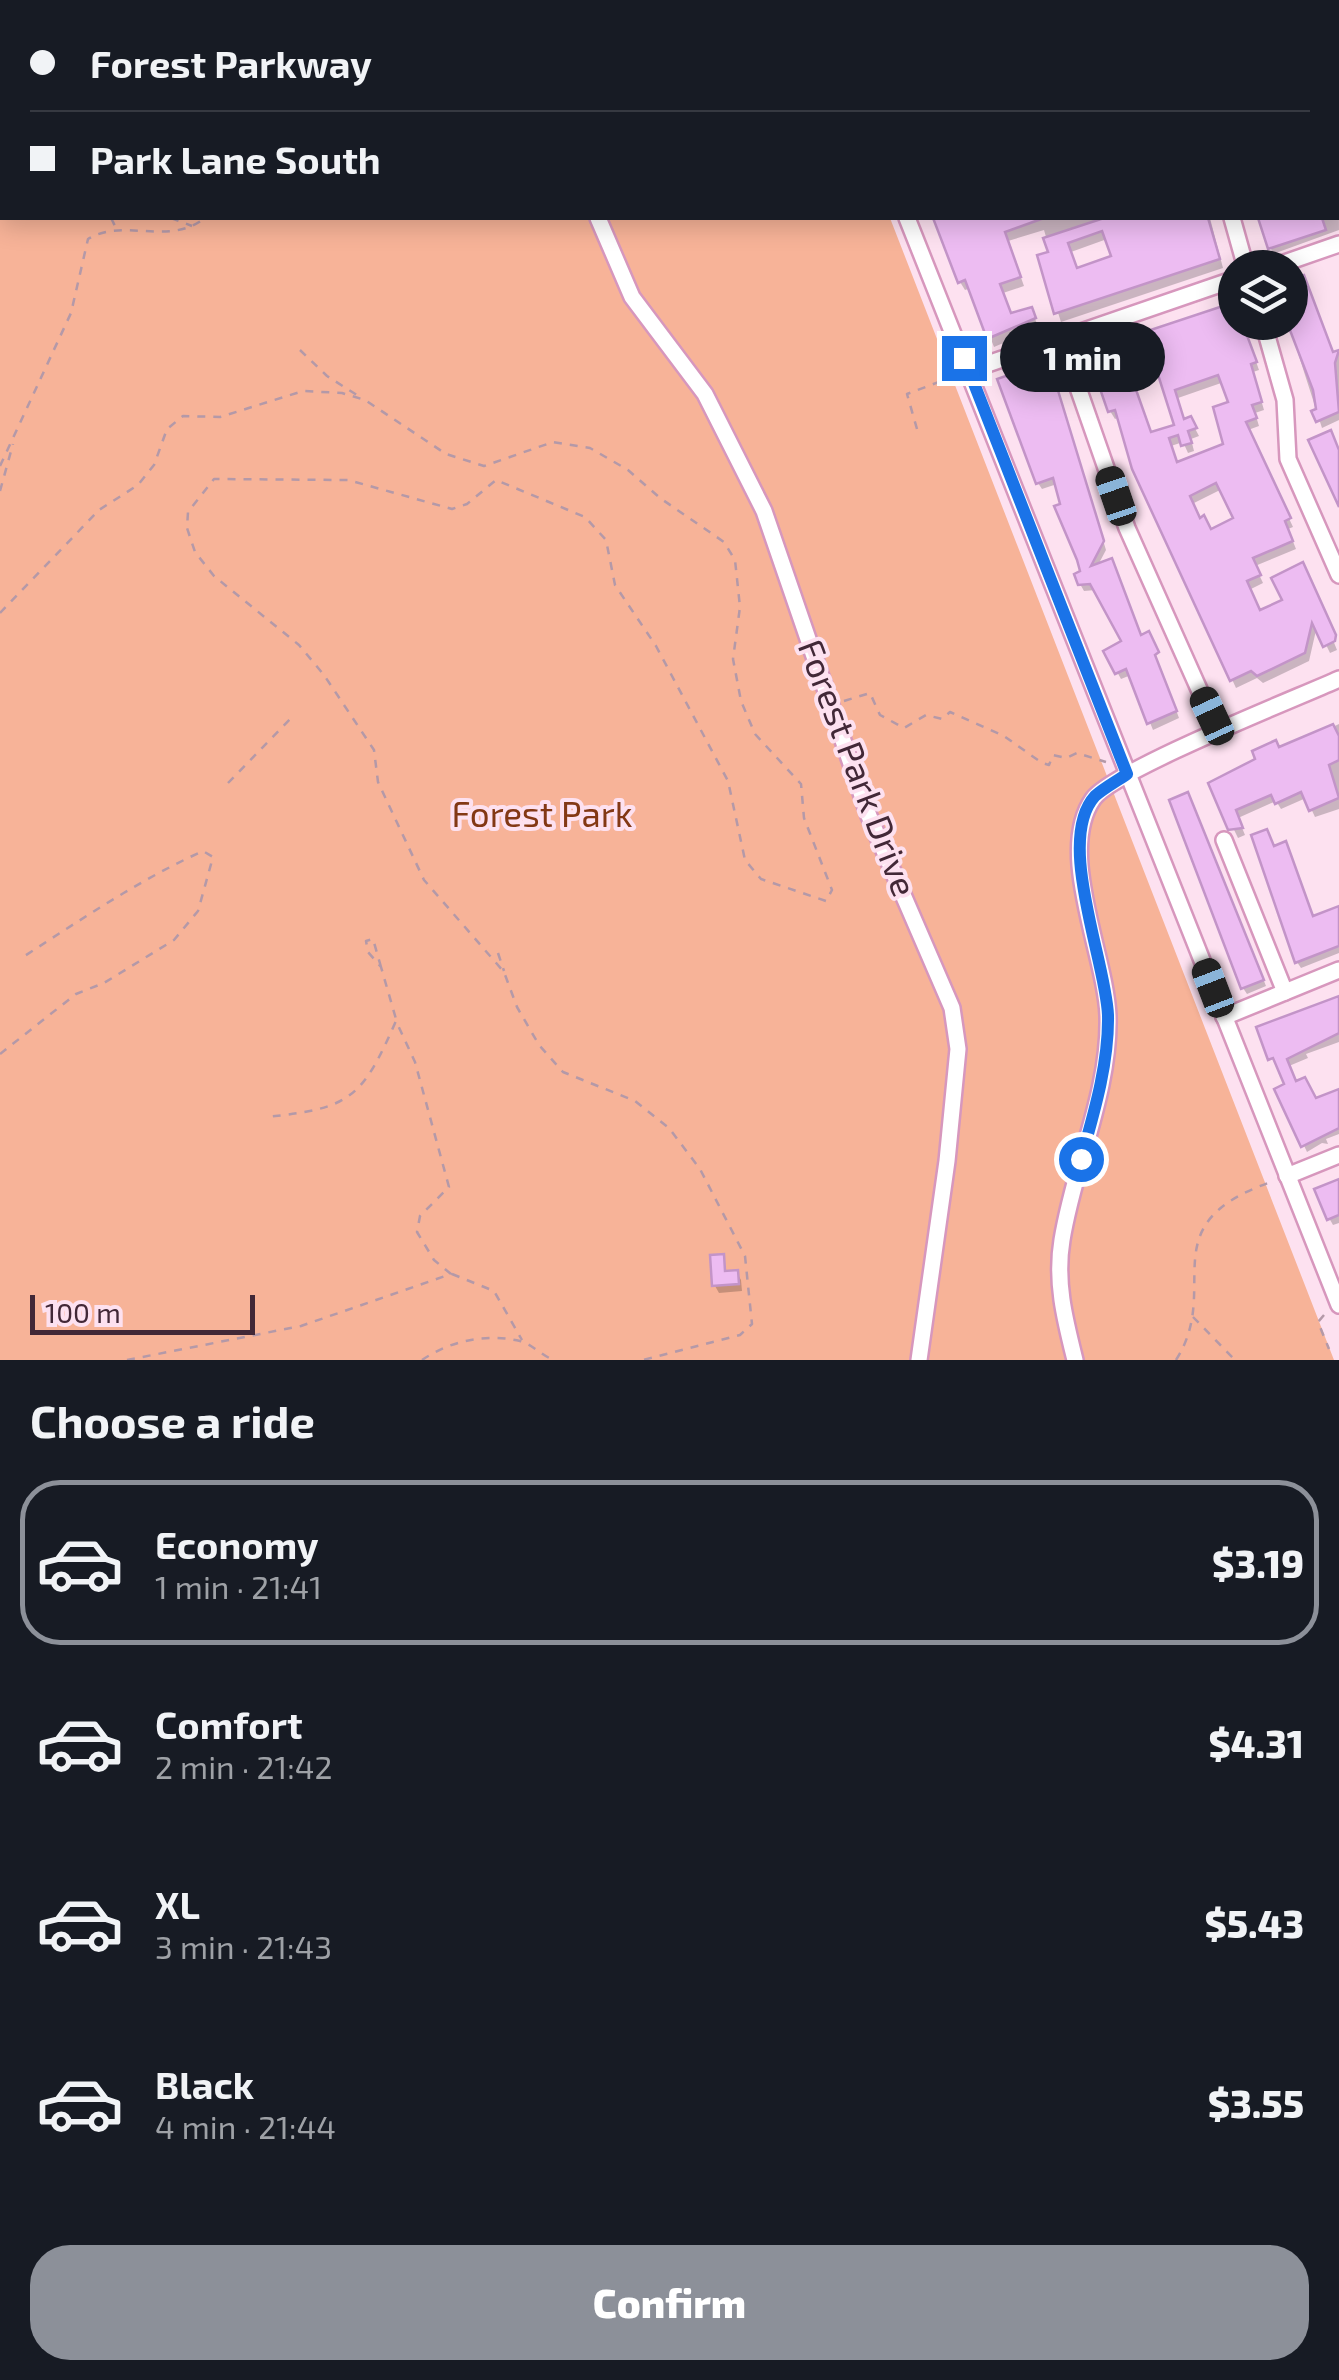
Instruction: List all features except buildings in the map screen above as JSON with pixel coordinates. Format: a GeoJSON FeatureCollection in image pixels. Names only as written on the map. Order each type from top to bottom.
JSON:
{"type":"FeatureCollection","features":[{"type":"Feature","properties":{"kind":"street","name":"Forest Park Drive"},"geometry":{"type":"LineString","coordinates":[[599,220],[632,298],[705,394],[764,511],[870,816],[952,1008],[958,1049],[947,1161],[919,1360]]}},
{"type":"Feature","properties":{"kind":"street"},"geometry":{"type":"LineString","coordinates":[[908,220],[1224,1016],[1279,1179],[1339,1306]]}},
{"type":"Feature","properties":{"kind":"street"},"geometry":{"type":"LineString","coordinates":[[1233,220],[1241,250]]}},
{"type":"Feature","properties":{"kind":"street"},"geometry":{"type":"LineString","coordinates":[[1308,255],[1339,244]]}},
{"type":"Feature","properties":{"kind":"street"},"geometry":{"type":"LineString","coordinates":[[970,370],[1218,286]]}},
{"type":"Feature","properties":{"kind":"street"},"geometry":{"type":"LineString","coordinates":[[1061,338],[1127,528],[1220,734]]}},
{"type":"Feature","properties":{"kind":"street"},"geometry":{"type":"LineString","coordinates":[[1268,340],[1285,400],[1288,460],[1339,576]]}},
{"type":"Feature","properties":{"kind":"street"},"geometry":{"type":"LineString","coordinates":[[1075,1360],[1060,1300],[1062,1241],[1096,1104],[1108,1013],[1080,857],[1083,825],[1093,798],[1127,774],[1339,679]]}},
{"type":"Feature","properties":{"kind":"street"},"geometry":{"type":"LineString","coordinates":[[1224,840],[1285,992]]}},
{"type":"Feature","properties":{"kind":"street"},"geometry":{"type":"LineString","coordinates":[[1224,1016],[1339,970]]}},
{"type":"Feature","properties":{"kind":"street"},"geometry":{"type":"LineString","coordinates":[[1279,1179],[1339,1155]]}},
{"type":"Feature","properties":{"kind":"path"},"geometry":{"type":"LineString","coordinates":[[112,220],[118,231]]}},
{"type":"Feature","properties":{"kind":"path"},"geometry":{"type":"LineString","coordinates":[[176,220],[194,226]]}},
{"type":"Feature","properties":{"kind":"path"},"geometry":{"type":"LineString","coordinates":[[0,466],[71,313],[88,238],[99,232],[118,231],[171,234],[202,220]]}},
{"type":"Feature","properties":{"kind":"path"},"geometry":{"type":"LineString","coordinates":[[300,350],[327,376],[446,454],[484,466],[553,442],[590,448],[724,542],[735,560],[738,591],[732,658],[740,701],[755,734],[801,784],[804,818],[832,890],[826,901],[808,898],[762,879],[745,860],[728,781],[656,646],[616,585],[606,540],[585,517],[496,480],[467,504],[452,509],[348,480],[214,479],[188,512],[186,528],[195,552],[214,576],[299,645],[324,675],[374,750],[378,782],[424,880],[504,972]]}},
{"type":"Feature","properties":{"kind":"path"},"geometry":{"type":"LineString","coordinates":[[917,429],[907,394],[952,377]]}},
{"type":"Feature","properties":{"kind":"path"},"geometry":{"type":"LineString","coordinates":[[0,613],[99,510],[138,484],[154,465],[167,429],[183,416],[220,417],[303,391],[342,393],[365,400]]}},
{"type":"Feature","properties":{"kind":"path"},"geometry":{"type":"LineString","coordinates":[[0,491],[14,438]]}},
{"type":"Feature","properties":{"kind":"path"},"geometry":{"type":"LineString","coordinates":[[844,701],[870,693],[880,715],[904,728],[926,715],[942,719],[950,712],[1004,736],[1049,765],[1053,755],[1066,758],[1078,752],[1107,762]]}},
{"type":"Feature","properties":{"kind":"path"},"geometry":{"type":"LineString","coordinates":[[228,783],[294,715]]}},
{"type":"Feature","properties":{"kind":"path"},"geometry":{"type":"LineString","coordinates":[[0,1054],[76,994],[104,984],[174,940],[198,911],[213,857],[203,850],[177,862],[109,900],[23,958]]}},
{"type":"Feature","properties":{"kind":"path"},"geometry":{"type":"LineString","coordinates":[[381,968],[368,952],[366,941],[373,939],[396,1021],[415,1062],[449,1187],[420,1216],[417,1232],[434,1260],[451,1274],[494,1290],[522,1341]]}},
{"type":"Feature","properties":{"kind":"path"},"geometry":{"type":"LineString","coordinates":[[498,953],[517,1007],[539,1045],[564,1072],[635,1100],[669,1128],[700,1169],[746,1256],[752,1324],[740,1335],[643,1360]]}},
{"type":"Feature","properties":{"kind":"path"},"geometry":{"type":"LineString","coordinates":[[265,1117],[330,1108],[354,1096],[367,1081],[396,1021]]}},
{"type":"Feature","properties":{"kind":"path"},"geometry":{"type":"LineString","coordinates":[[1176,1360],[1192,1316],[1192,1263],[1208,1222],[1223,1203],[1279,1179]]}},
{"type":"Feature","properties":{"kind":"path"},"geometry":{"type":"LineString","coordinates":[[127,1360],[301,1326],[451,1274]]}},
{"type":"Feature","properties":{"kind":"path"},"geometry":{"type":"LineString","coordinates":[[1324,1315],[1318,1322],[1329,1349]]}},
{"type":"Feature","properties":{"kind":"path"},"geometry":{"type":"LineString","coordinates":[[1192,1316],[1236,1360]]}},
{"type":"Feature","properties":{"kind":"path"},"geometry":{"type":"LineString","coordinates":[[422,1360],[445,1344],[476,1338],[522,1341],[554,1360]]}},
{"type":"Feature","properties":{"kind":"green space","name":"Forest Park"},"geometry":{"type":"Polygon","coordinates":[[[0,220],[891,220],[1334,1360],[0,1360],[0,220]]]}},
{"type":"Feature","properties":{"kind":"route"},"geometry":{"type":"LineString","coordinates":[[964,358],[1127,774],[1093,798],[1083,825],[1083,880],[1108,1013],[1100,1083],[1081,1159]]}}]}
